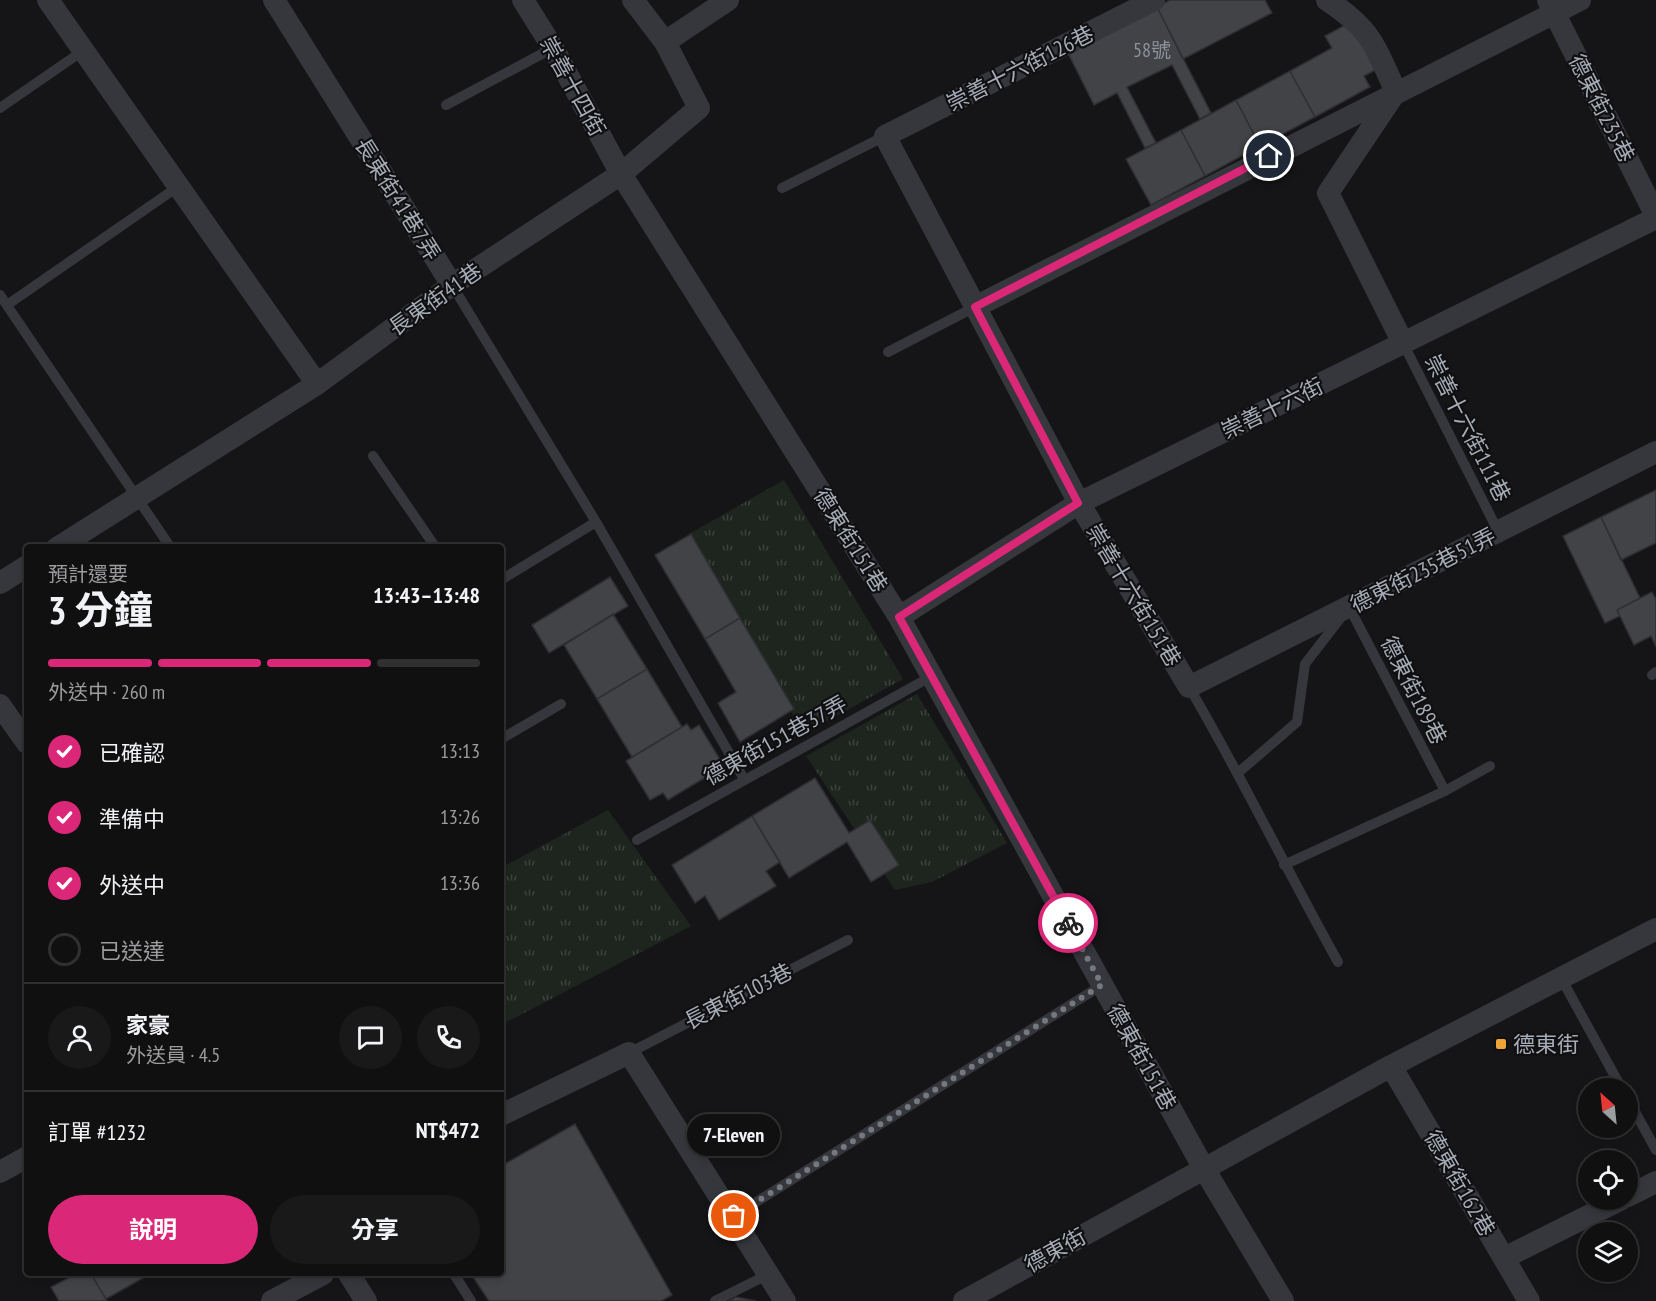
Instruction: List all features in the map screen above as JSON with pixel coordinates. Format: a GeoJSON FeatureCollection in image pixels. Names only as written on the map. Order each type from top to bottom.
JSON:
{"type":"FeatureCollection","features":[{"type":"Feature","properties":{"kind":"street"},"geometry":{"type":"LineString","coordinates":[[48,0],[317,384]]}},
{"type":"Feature","properties":{"kind":"street","name":"長東街41巷7弄"},"geometry":{"type":"LineString","coordinates":[[274,0],[452,285]]}},
{"type":"Feature","properties":{"kind":"street","name":"崇善十四街"},"geometry":{"type":"LineString","coordinates":[[522,0],[553,48],[621,174]]}},
{"type":"Feature","properties":{"kind":"street","name":"長東街41巷"},"geometry":{"type":"LineString","coordinates":[[63,544],[317,384],[452,285],[621,174],[699,108],[665,42],[633,0]]}},
{"type":"Feature","properties":{"kind":"street"},"geometry":{"type":"LineString","coordinates":[[665,42],[728,0]]}},
{"type":"Feature","properties":{"kind":"street","name":"崇善十六街126巷"},"geometry":{"type":"LineString","coordinates":[[885,136],[1154,0]]}},
{"type":"Feature","properties":{"kind":"street"},"geometry":{"type":"LineString","coordinates":[[1327,0],[1355,19],[1372,39],[1396,92]]}},
{"type":"Feature","properties":{"kind":"street"},"geometry":{"type":"LineString","coordinates":[[975,307],[1396,92],[1551,7],[1580,0]]}},
{"type":"Feature","properties":{"kind":"street","name":"德東街235巷"},"geometry":{"type":"LineString","coordinates":[[1551,7],[1656,217]]}},
{"type":"Feature","properties":{"kind":"street"},"geometry":{"type":"LineString","coordinates":[[1396,92],[1328,193],[1403,343]]}},
{"type":"Feature","properties":{"kind":"street"},"geometry":{"type":"LineString","coordinates":[[885,136],[1078,503]]}},
{"type":"Feature","properties":{"kind":"street","name":"德東街151巷"},"geometry":{"type":"LineString","coordinates":[[621,174],[899,617],[1203,1167],[1283,1301]]}},
{"type":"Feature","properties":{"kind":"street","name":"崇善十六街"},"geometry":{"type":"LineString","coordinates":[[899,617],[1078,503],[1656,217]]}},
{"type":"Feature","properties":{"kind":"street","name":"德東街235巷51弄"},"geometry":{"type":"LineString","coordinates":[[1189,687],[1656,452]]}},
{"type":"Feature","properties":{"kind":"street","name":"崇善十六街151巷"},"geometry":{"type":"LineString","coordinates":[[1078,503],[1189,687]]}},
{"type":"Feature","properties":{"kind":"street"},"geometry":{"type":"LineString","coordinates":[[0,583],[24,568]]}},
{"type":"Feature","properties":{"kind":"street"},"geometry":{"type":"LineString","coordinates":[[0,705],[24,739]]}},
{"type":"Feature","properties":{"kind":"street","name":"德東街"},"geometry":{"type":"LineString","coordinates":[[964,1301],[1203,1167],[1391,1066],[1656,929]]}},
{"type":"Feature","properties":{"kind":"street"},"geometry":{"type":"LineString","coordinates":[[629,1053],[734,1216],[785,1301]]}},
{"type":"Feature","properties":{"kind":"street","name":"長東街103巷"},"geometry":{"type":"LineString","coordinates":[[504,1114],[629,1053]]}},
{"type":"Feature","properties":{"kind":"street","name":"德東街162巷"},"geometry":{"type":"LineString","coordinates":[[1391,1066],[1529,1301]]}},
{"type":"Feature","properties":{"kind":"street"},"geometry":{"type":"LineString","coordinates":[[0,1172],[24,1159]]}},
{"type":"Feature","properties":{"kind":"street"},"geometry":{"type":"LineString","coordinates":[[1638,1191],[1656,1182]]}},
{"type":"Feature","properties":{"kind":"street"},"geometry":{"type":"LineString","coordinates":[[1504,1258],[1600,1210]]}},
{"type":"Feature","properties":{"kind":"street"},"geometry":{"type":"LineString","coordinates":[[272,1301],[319,1276]]}},
{"type":"Feature","properties":{"kind":"street"},"geometry":{"type":"LineString","coordinates":[[350,1276],[366,1301]]}},
{"type":"Feature","properties":{"kind":"lane"},"geometry":{"type":"LineString","coordinates":[[446,105],[553,48]]}},
{"type":"Feature","properties":{"kind":"lane"},"geometry":{"type":"LineString","coordinates":[[0,108],[84,50]]}},
{"type":"Feature","properties":{"kind":"lane","name":"崇善十六街126巷"},"geometry":{"type":"LineString","coordinates":[[782,188],[885,136]]}},
{"type":"Feature","properties":{"kind":"lane"},"geometry":{"type":"LineString","coordinates":[[7,305],[179,186]]}},
{"type":"Feature","properties":{"kind":"lane","name":"長東街41巷7弄"},"geometry":{"type":"LineString","coordinates":[[452,285],[596,522],[744,779]]}},
{"type":"Feature","properties":{"kind":"lane"},"geometry":{"type":"LineString","coordinates":[[0,295],[168,544]]}},
{"type":"Feature","properties":{"kind":"lane"},"geometry":{"type":"LineString","coordinates":[[888,352],[975,307]]}},
{"type":"Feature","properties":{"kind":"lane","name":"崇善十六街111巷"},"geometry":{"type":"LineString","coordinates":[[1403,343],[1498,531]]}},
{"type":"Feature","properties":{"kind":"lane"},"geometry":{"type":"LineString","coordinates":[[373,456],[433,544]]}},
{"type":"Feature","properties":{"kind":"lane"},"geometry":{"type":"LineString","coordinates":[[504,578],[596,522]]}},
{"type":"Feature","properties":{"kind":"lane"},"geometry":{"type":"LineString","coordinates":[[1239,772],[1297,722],[1305,664],[1349,607]]}},
{"type":"Feature","properties":{"kind":"lane","name":"德東街189巷"},"geometry":{"type":"LineString","coordinates":[[1349,607],[1445,791]]}},
{"type":"Feature","properties":{"kind":"lane","name":"德東街151巷37弄"},"geometry":{"type":"LineString","coordinates":[[637,840],[932,676]]}},
{"type":"Feature","properties":{"kind":"lane"},"geometry":{"type":"LineString","coordinates":[[1189,687],[1239,772],[1284,865],[1338,962]]}},
{"type":"Feature","properties":{"kind":"lane"},"geometry":{"type":"LineString","coordinates":[[504,737],[561,704]]}},
{"type":"Feature","properties":{"kind":"lane"},"geometry":{"type":"LineString","coordinates":[[1284,865],[1445,791],[1491,766]]}},
{"type":"Feature","properties":{"kind":"lane","name":"長東街103巷"},"geometry":{"type":"LineString","coordinates":[[629,1053],[848,940]]}},
{"type":"Feature","properties":{"kind":"lane"},"geometry":{"type":"LineString","coordinates":[[1561,978],[1616,1078]]}},
{"type":"Feature","properties":{"kind":"lane"},"geometry":{"type":"LineString","coordinates":[[734,1216],[1102,985]]}},
{"type":"Feature","properties":{"kind":"lane"},"geometry":{"type":"LineString","coordinates":[[1638,1117],[1656,1150]]}},
{"type":"Feature","properties":{"kind":"lane"},"geometry":{"type":"LineString","coordinates":[[715,1301],[769,1274]]}},
{"type":"Feature","properties":{"kind":"lane"},"geometry":{"type":"LineString","coordinates":[[455,1276],[471,1301]]}},
{"type":"Feature","properties":{"kind":"green space"},"geometry":{"type":"Polygon","coordinates":[[[784,480],[903,679],[804,734],[689,534],[784,480]]]}},
{"type":"Feature","properties":{"kind":"green space"},"geometry":{"type":"Polygon","coordinates":[[[917,694],[1007,843],[932,882],[895,890],[806,756],[917,694]]]}},
{"type":"Feature","properties":{"kind":"green space"},"geometry":{"type":"Polygon","coordinates":[[[608,810],[691,926],[504,1023],[504,866],[608,810]]]}},
{"type":"Feature","properties":{"kind":"building"},"geometry":{"type":"Polygon","coordinates":[[[1170,0],[1265,0],[1272,13],[1183,59],[1157,7],[1170,0]]]}},
{"type":"Feature","properties":{"kind":"building"},"geometry":{"type":"Polygon","coordinates":[[[1157,7],[1211,113],[1200,119],[1172,65],[1127,87],[1156,143],[1145,148],[1117,93],[1094,105],[1068,53],[1157,7]]]}},
{"type":"Feature","properties":{"kind":"building"},"geometry":{"type":"Polygon","coordinates":[[[1356,19],[1381,67],[1364,76],[1370,87],[1315,117],[1290,71],[1332,48],[1325,36],[1356,19]]]}},
{"type":"Feature","properties":{"kind":"building"},"geometry":{"type":"Polygon","coordinates":[[[1290,71],[1315,117],[1260,146],[1236,100],[1290,71]]]}},
{"type":"Feature","properties":{"kind":"building"},"geometry":{"type":"Polygon","coordinates":[[[1236,100],[1260,146],[1205,176],[1181,130],[1236,100]]]}},
{"type":"Feature","properties":{"kind":"building"},"geometry":{"type":"Polygon","coordinates":[[[1181,130],[1205,176],[1151,205],[1126,159],[1181,130]]]}},
{"type":"Feature","properties":{"kind":"building"},"geometry":{"type":"Polygon","coordinates":[[[1656,490],[1656,543],[1621,560],[1601,517],[1656,490]]]}},
{"type":"Feature","properties":{"kind":"building"},"geometry":{"type":"Polygon","coordinates":[[[1601,517],[1640,598],[1617,610],[1620,616],[1605,623],[1563,536],[1601,517]]]}},
{"type":"Feature","properties":{"kind":"building"},"geometry":{"type":"Polygon","coordinates":[[[691,534],[740,618],[705,639],[655,555],[691,534]]]}},
{"type":"Feature","properties":{"kind":"building"},"geometry":{"type":"Polygon","coordinates":[[[610,577],[628,606],[549,653],[532,625],[610,577]]]}},
{"type":"Feature","properties":{"kind":"building"},"geometry":{"type":"Polygon","coordinates":[[[1652,592],[1656,599],[1656,647],[1651,636],[1634,645],[1617,610],[1652,592]]]}},
{"type":"Feature","properties":{"kind":"building"},"geometry":{"type":"Polygon","coordinates":[[[613,614],[647,669],[597,699],[564,645],[613,614]]]}},
{"type":"Feature","properties":{"kind":"building"},"geometry":{"type":"Polygon","coordinates":[[[740,618],[794,709],[740,742],[718,703],[736,692],[705,639],[740,618]]]}},
{"type":"Feature","properties":{"kind":"building"},"geometry":{"type":"Polygon","coordinates":[[[647,669],[682,727],[632,757],[597,699],[647,669]]]}},
{"type":"Feature","properties":{"kind":"building"},"geometry":{"type":"Polygon","coordinates":[[[687,724],[691,730],[699,725],[724,766],[668,800],[663,793],[650,800],[626,761],[687,724]]]}},
{"type":"Feature","properties":{"kind":"building"},"geometry":{"type":"Polygon","coordinates":[[[815,778],[849,833],[870,820],[899,865],[871,882],[847,842],[789,878],[752,816],[815,778]]]}},
{"type":"Feature","properties":{"kind":"building"},"geometry":{"type":"Polygon","coordinates":[[[752,816],[780,862],[766,871],[776,886],[719,920],[705,896],[695,903],[672,865],[752,816]]]}},
{"type":"Feature","properties":{"kind":"building"},"geometry":{"type":"Polygon","coordinates":[[[575,1124],[672,1295],[661,1301],[489,1301],[472,1276],[504,1276],[504,1164],[575,1124]]]}},
{"type":"Feature","properties":{"kind":"building"},"geometry":{"type":"Polygon","coordinates":[[[72,1276],[92,1276],[107,1301],[59,1301],[51,1287],[72,1276]]]}},
{"type":"Feature","properties":{"kind":"building"},"geometry":{"type":"Polygon","coordinates":[[[92,1276],[146,1276],[106,1299],[92,1276]]]}},
{"type":"Feature","properties":{"kind":"building"},"geometry":{"type":"Polygon","coordinates":[[[736,1297],[756,1301],[729,1301],[736,1297]]]}},
{"type":"Feature","properties":{"kind":"way so far"},"geometry":{"type":"LineString","coordinates":[[734,1216],[1102,985],[1068,923]]}},
{"type":"Feature","properties":{"kind":"place","name":"德東街"},"geometry":{"type":"Point","coordinates":[1501,1044]}},
{"type":"Feature","properties":{"kind":"place","name":"7-Eleven"},"geometry":{"type":"Point","coordinates":[734,1216]}},
{"type":"Feature","properties":{"kind":"route"},"geometry":{"type":"LineString","coordinates":[[1068,923],[899,617],[1078,503],[975,307],[1269,156]]}}]}
